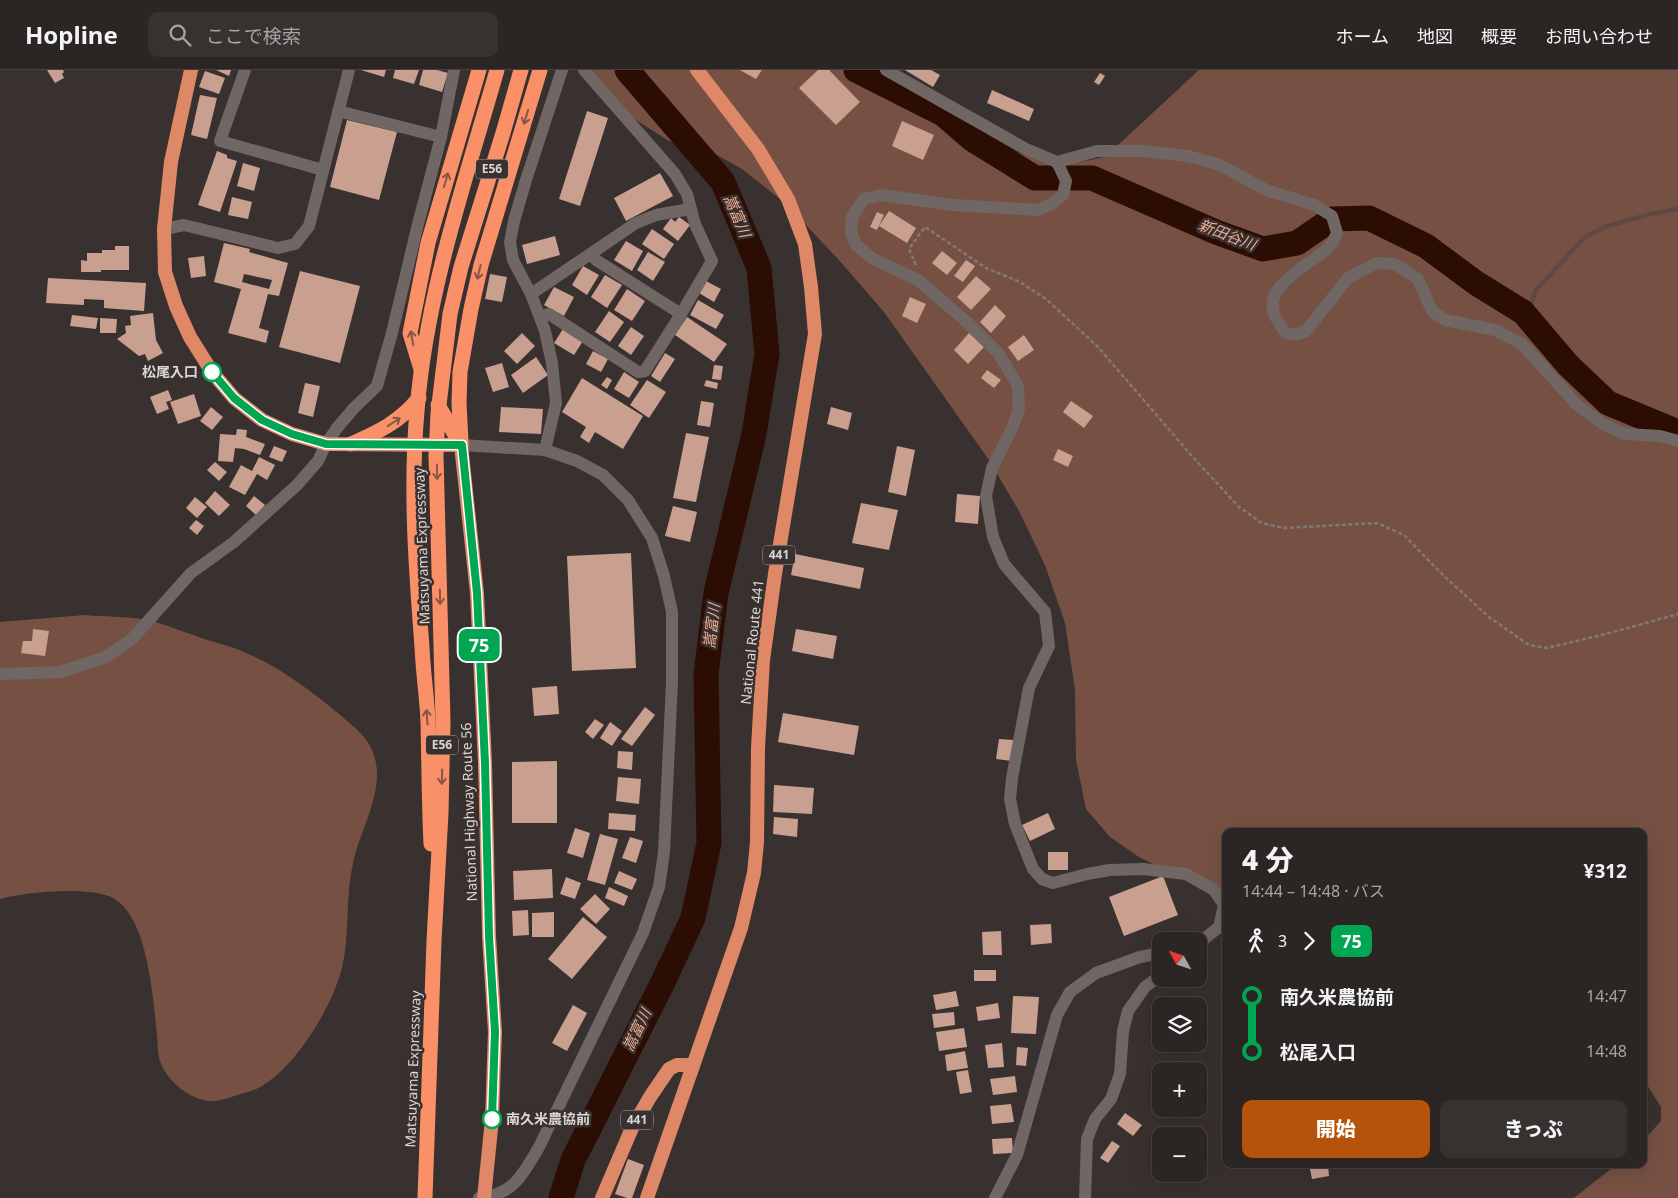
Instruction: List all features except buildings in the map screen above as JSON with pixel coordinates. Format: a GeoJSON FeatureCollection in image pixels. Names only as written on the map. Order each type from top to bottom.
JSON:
{"type":"FeatureCollection","features":[{"type":"Feature","properties":{"kind":"highway"},"geometry":{"type":"LineString","coordinates":[[191,70],[171,162],[164,229],[165,272],[173,298],[190,337],[212,372],[234,398],[262,420],[292,434],[326,444],[462,445]]}},
{"type":"Feature","properties":{"kind":"highway"},"geometry":{"type":"LineString","coordinates":[[462,445],[426,382],[416,357],[410,333],[428,243],[479,70]]}},
{"type":"Feature","properties":{"kind":"highway","name":"Matsuyama Expressway"},"geometry":{"type":"LineString","coordinates":[[434,941],[428,721],[416,550],[414,458],[417,411],[423,357],[441,266],[497,70]]}},
{"type":"Feature","properties":{"kind":"highway","name":"Matsuyama Expressway"},"geometry":{"type":"LineString","coordinates":[[425,1191],[434,941],[441,813],[443,721],[436,456],[438,413],[450,314],[461,267],[503,133],[520,70]]}},
{"type":"Feature","properties":{"kind":"highway"},"geometry":{"type":"LineString","coordinates":[[462,445],[459,403],[460,372],[471,309],[481,265],[540,70]]}},
{"type":"Feature","properties":{"kind":"highway","name":"National Route 441"},"geometry":{"type":"LineString","coordinates":[[647,1198],[741,928],[754,873],[757,842],[758,748],[763,660],[775,574],[815,334],[812,287],[805,244],[788,198],[758,149],[697,70]]}},
{"type":"Feature","properties":{"kind":"highway"},"geometry":{"type":"LineString","coordinates":[[351,444],[379,432],[407,413],[422,394],[426,382]]}},
{"type":"Feature","properties":{"kind":"highway","name":"National Highway Route 56"},"geometry":{"type":"LineString","coordinates":[[462,445],[477,593],[485,763],[489,936],[495,1032],[492,1119],[484,1198]]}},
{"type":"Feature","properties":{"kind":"highway","name":"441"},"geometry":{"type":"LineString","coordinates":[[602,1198],[632,1128],[669,1069],[676,1065],[693,1064]]}},
{"type":"Feature","properties":{"kind":"street"},"geometry":{"type":"LineString","coordinates":[[245,70],[220,141],[323,170]]}},
{"type":"Feature","properties":{"kind":"street"},"geometry":{"type":"LineString","coordinates":[[164,229],[184,225],[278,248],[295,244],[309,226],[349,70]]}},
{"type":"Feature","properties":{"kind":"street"},"geometry":{"type":"LineString","coordinates":[[0,674],[61,672],[106,657],[132,639],[191,573],[234,542],[296,485],[318,461],[326,444],[354,408],[377,386],[441,137],[454,70]]}},
{"type":"Feature","properties":{"kind":"street"},"geometry":{"type":"LineString","coordinates":[[545,450],[556,403],[552,363],[540,316],[513,260],[510,242],[514,220],[526,180],[562,70]]}},
{"type":"Feature","properties":{"kind":"street"},"geometry":{"type":"LineString","coordinates":[[540,316],[549,314],[638,372],[645,371],[712,260],[690,209],[686,194],[675,174],[584,70]]}},
{"type":"Feature","properties":{"kind":"street"},"geometry":{"type":"LineString","coordinates":[[886,70],[1026,149],[1056,162],[1097,151],[1143,151],[1188,156],[1220,165],[1266,190],[1314,205],[1332,216],[1336,233],[1328,248],[1294,273],[1279,288],[1272,303],[1274,316],[1285,332],[1296,335],[1306,331],[1348,278],[1377,263],[1395,264],[1418,279],[1432,311],[1445,320],[1495,330],[1522,344],[1578,406],[1603,424],[1625,434],[1660,436],[1678,441]]}},
{"type":"Feature","properties":{"kind":"street"},"geometry":{"type":"LineString","coordinates":[[338,111],[441,137]]}},
{"type":"Feature","properties":{"kind":"street"},"geometry":{"type":"LineString","coordinates":[[1056,162],[1066,181],[1063,195],[1051,204],[1038,210],[953,205],[881,194],[864,199],[852,217],[851,232],[856,245],[873,259],[918,280],[968,323],[999,354],[1018,386],[1019,410],[1012,430],[992,468],[986,496],[993,537],[1004,564],[1045,612],[1049,646],[1029,688],[1012,778],[1010,799],[1015,824],[1033,869],[1042,879],[1052,883],[1110,870],[1143,869],[1186,874],[1214,890],[1222,902]]}},
{"type":"Feature","properties":{"kind":"street"},"geometry":{"type":"LineString","coordinates":[[531,294],[636,223],[656,215],[690,209]]}},
{"type":"Feature","properties":{"kind":"street"},"geometry":{"type":"LineString","coordinates":[[592,254],[596,260],[681,314]]}},
{"type":"Feature","properties":{"kind":"street"},"geometry":{"type":"LineString","coordinates":[[462,445],[545,450],[577,461],[603,475],[628,500],[652,538],[664,576],[672,612],[672,682],[664,852],[659,887],[643,933],[539,1147],[519,1180],[502,1192],[479,1198]]}},
{"type":"Feature","properties":{"kind":"street"},"geometry":{"type":"LineString","coordinates":[[1208,936],[1219,927],[1222,914]]}},
{"type":"Feature","properties":{"kind":"street"},"geometry":{"type":"LineString","coordinates":[[995,1198],[1018,1156],[1057,1015],[1070,992],[1096,973],[1140,957],[1152,955]]}},
{"type":"Feature","properties":{"kind":"street"},"geometry":{"type":"LineString","coordinates":[[1085,1198],[1086,1139],[1095,1119],[1111,1099],[1120,1074],[1123,1031],[1128,1011],[1145,987],[1152,982]]}},
{"type":"Feature","properties":{"kind":"path"},"geometry":{"type":"LineString","coordinates":[[918,280],[918,271],[909,249],[926,227],[986,268],[1020,282],[1046,298],[1098,347],[1191,455],[1239,507],[1262,523],[1284,528],[1378,524],[1404,535],[1442,574],[1489,617],[1529,645],[1547,648],[1678,614]]}},
{"type":"Feature","properties":{"kind":"shaded area"},"geometry":{"type":"Polygon","coordinates":[[[592,70],[882,70],[961,122],[1016,152],[1051,163],[1080,162],[1105,157],[1199,70],[1678,70],[1678,1198],[1574,1198],[1612,1168],[1647,1168],[1647,1137],[1661,1121],[1661,1107],[1647,1085],[1647,828],[1222,828],[1222,894],[1196,885],[1139,857],[1110,837],[1086,809],[1076,760],[1075,690],[1065,623],[1045,565],[1019,511],[989,460],[884,312],[838,259],[785,203],[742,169],[708,150],[669,141],[633,118],[592,70]]]}},
{"type":"Feature","properties":{"kind":"shaded area"},"geometry":{"type":"Polygon","coordinates":[[[85,615],[128,617],[152,621],[231,647],[259,659],[295,680],[339,714],[364,737],[374,756],[377,771],[376,786],[373,802],[353,863],[344,955],[337,983],[322,1017],[300,1050],[275,1076],[262,1086],[251,1091],[220,1100],[209,1101],[194,1097],[179,1087],[167,1075],[158,1055],[151,981],[142,941],[126,909],[115,899],[91,892],[58,891],[25,894],[0,899],[0,622],[85,615]]]}},
{"type":"Feature","properties":{"kind":"waterway","name":"嵩富川"},"geometry":{"type":"LineString","coordinates":[[561,1198],[573,1160],[663,982],[693,918],[709,843],[706,675],[716,593],[754,434],[767,354],[759,268],[723,182],[627,70]]}},
{"type":"Feature","properties":{"kind":"waterway","name":"新田谷川"},"geometry":{"type":"LineString","coordinates":[[856,70],[943,114],[972,139],[1035,178],[1092,178],[1216,232],[1263,249],[1297,243],[1332,219],[1369,218],[1426,246],[1476,283],[1523,312],[1568,365],[1608,403],[1678,432]]}},
{"type":"Feature","properties":{"kind":"waterway"},"geometry":{"type":"LineString","coordinates":[[1527,316],[1536,290],[1585,237],[1607,226],[1678,209]]}},
{"type":"Feature","properties":{"kind":"bus line","name":"75"},"geometry":{"type":"LineString","coordinates":[[212,372],[234,398],[262,420],[292,434],[326,444],[462,445],[477,593],[485,763],[489,936],[495,1032],[492,1119]]}},
{"type":"Feature","properties":{"kind":"place","name":"松尾入口"},"geometry":{"type":"Point","coordinates":[212,372]}},
{"type":"Feature","properties":{"kind":"place","name":"南久米農協前"},"geometry":{"type":"Point","coordinates":[492,1119]}}]}
